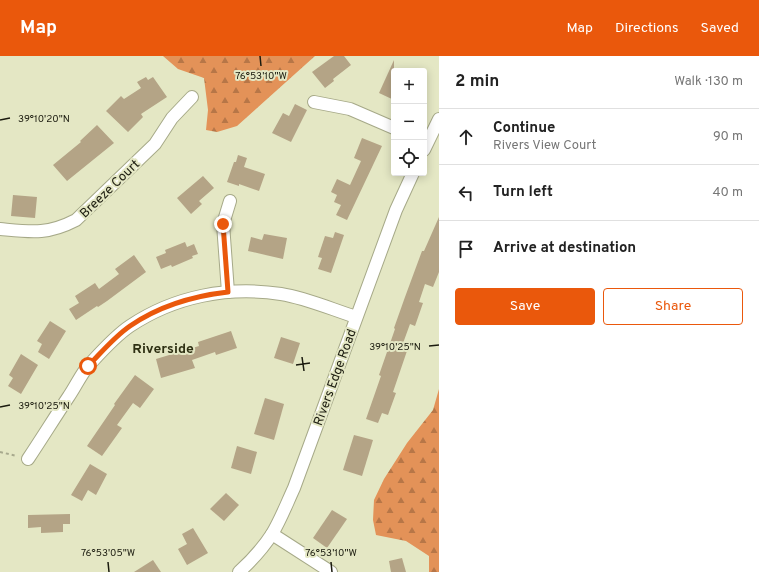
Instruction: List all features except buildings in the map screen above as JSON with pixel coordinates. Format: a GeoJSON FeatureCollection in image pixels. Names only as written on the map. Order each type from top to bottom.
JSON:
{"type":"FeatureCollection","features":[{"type":"Feature","properties":{"kind":"street","name":"Breeze Court"},"geometry":{"type":"LineString","coordinates":[[0,229],[41,232],[62,227],[76,220],[155,144],[172,118],[192,97]]}},
{"type":"Feature","properties":{"kind":"street"},"geometry":{"type":"LineString","coordinates":[[314,102],[350,109],[391,127]]}},
{"type":"Feature","properties":{"kind":"street"},"geometry":{"type":"LineString","coordinates":[[427,140],[439,118]]}},
{"type":"Feature","properties":{"kind":"street","name":"Rivers Edge Road"},"geometry":{"type":"LineString","coordinates":[[239,572],[257,554],[272,534],[294,488],[396,210],[412,176]]}},
{"type":"Feature","properties":{"kind":"street"},"geometry":{"type":"LineString","coordinates":[[228,292],[223,224],[230,201]]}},
{"type":"Feature","properties":{"kind":"street"},"geometry":{"type":"LineString","coordinates":[[28,459],[88,366],[129,326],[155,312],[181,301],[205,295],[228,292],[257,291],[282,294],[314,302],[356,318]]}},
{"type":"Feature","properties":{"kind":"street"},"geometry":{"type":"LineString","coordinates":[[272,534],[331,572]]}},
{"type":"Feature","properties":{"kind":"path"},"geometry":{"type":"LineString","coordinates":[[0,452],[28,459]]}},
{"type":"Feature","properties":{"kind":"green space"},"geometry":{"type":"Polygon","coordinates":[[[163,56],[315,56],[237,126],[217,132],[206,130],[208,110],[204,78],[178,69],[163,56]]]}},
{"type":"Feature","properties":{"kind":"green space"},"geometry":{"type":"Polygon","coordinates":[[[439,389],[439,572],[429,572],[429,556],[406,541],[376,535],[373,520],[374,500],[384,479],[407,443],[433,410],[439,389]]]}},
{"type":"Feature","properties":{"kind":"district","name":"Riverside"},"geometry":{"type":"Point","coordinates":[163,348]}},
{"type":"Feature","properties":{"kind":"route"},"geometry":{"type":"LineString","coordinates":[[88,366],[129,326],[155,312],[181,301],[205,295],[228,292],[223,224]]}}]}
